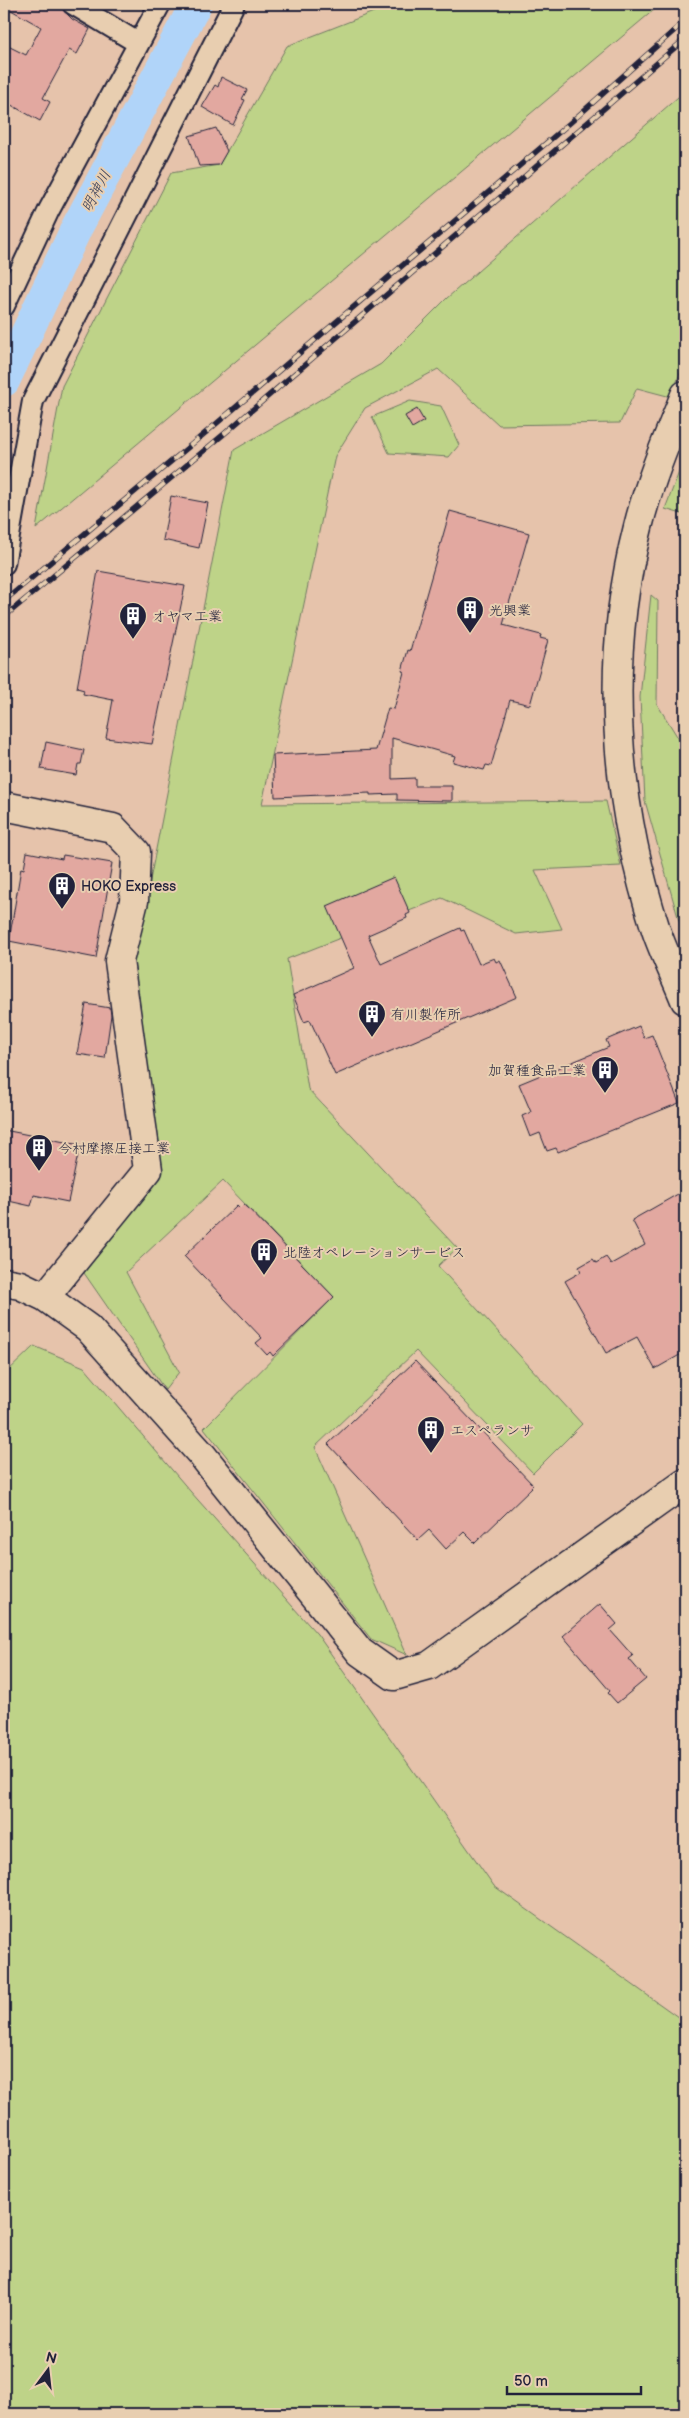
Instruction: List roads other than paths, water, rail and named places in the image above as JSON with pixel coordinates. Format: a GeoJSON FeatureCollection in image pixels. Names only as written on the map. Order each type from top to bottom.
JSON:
{"type":"FeatureCollection","features":[{"type":"Feature","properties":{"kind":"street"},"geometry":{"type":"LineString","coordinates":[[73,4],[138,43]]}},
{"type":"Feature","properties":{"kind":"street"},"geometry":{"type":"LineString","coordinates":[[4,306],[49,210],[160,4]]}},
{"type":"Feature","properties":{"kind":"street"},"geometry":{"type":"LineString","coordinates":[[4,564],[33,401],[234,4]]}},
{"type":"Feature","properties":{"kind":"street"},"geometry":{"type":"LineString","coordinates":[[685,395],[638,526],[620,618],[616,703],[632,840],[656,930],[685,1000]]}},
{"type":"Feature","properties":{"kind":"street"},"geometry":{"type":"LineString","coordinates":[[4,806],[113,828],[136,852],[134,901],[119,962],[148,1170],[45,1296]]}},
{"type":"Feature","properties":{"kind":"street"},"geometry":{"type":"LineString","coordinates":[[4,1282],[20,1285],[45,1296],[88,1328],[202,1455],[360,1652],[394,1676],[428,1666],[685,1483]]}},
{"type":"Feature","properties":{"kind":"waterway","name":"明神川"},"geometry":{"type":"LineString","coordinates":[[4,381],[77,227],[196,4]]}},
{"type":"Feature","properties":{"kind":"railway"},"geometry":{"type":"LineString","coordinates":[[4,601],[216,424],[571,122],[685,21]]}},
{"type":"Feature","properties":{"kind":"railway"},"geometry":{"type":"LineString","coordinates":[[4,617],[224,434],[685,39]]}},
{"type":"Feature","properties":{"kind":"place","name":"光興業"},"geometry":{"type":"Point","coordinates":[470,634]}},
{"type":"Feature","properties":{"kind":"place","name":"オヤマ工業"},"geometry":{"type":"Point","coordinates":[133,640]}},
{"type":"Feature","properties":{"kind":"place","name":"HOKO Express"},"geometry":{"type":"Point","coordinates":[62,910]}},
{"type":"Feature","properties":{"kind":"place","name":"有川製作所"},"geometry":{"type":"Point","coordinates":[372,1038]}},
{"type":"Feature","properties":{"kind":"place","name":"加賀種食品工業"},"geometry":{"type":"Point","coordinates":[605,1094]}},
{"type":"Feature","properties":{"kind":"place","name":"今村摩擦圧接工業"},"geometry":{"type":"Point","coordinates":[39,1172]}},
{"type":"Feature","properties":{"kind":"place","name":"北陸オペレーションサービス"},"geometry":{"type":"Point","coordinates":[264,1276]}},
{"type":"Feature","properties":{"kind":"place","name":"エスペランサ"},"geometry":{"type":"Point","coordinates":[431,1454]}}]}
